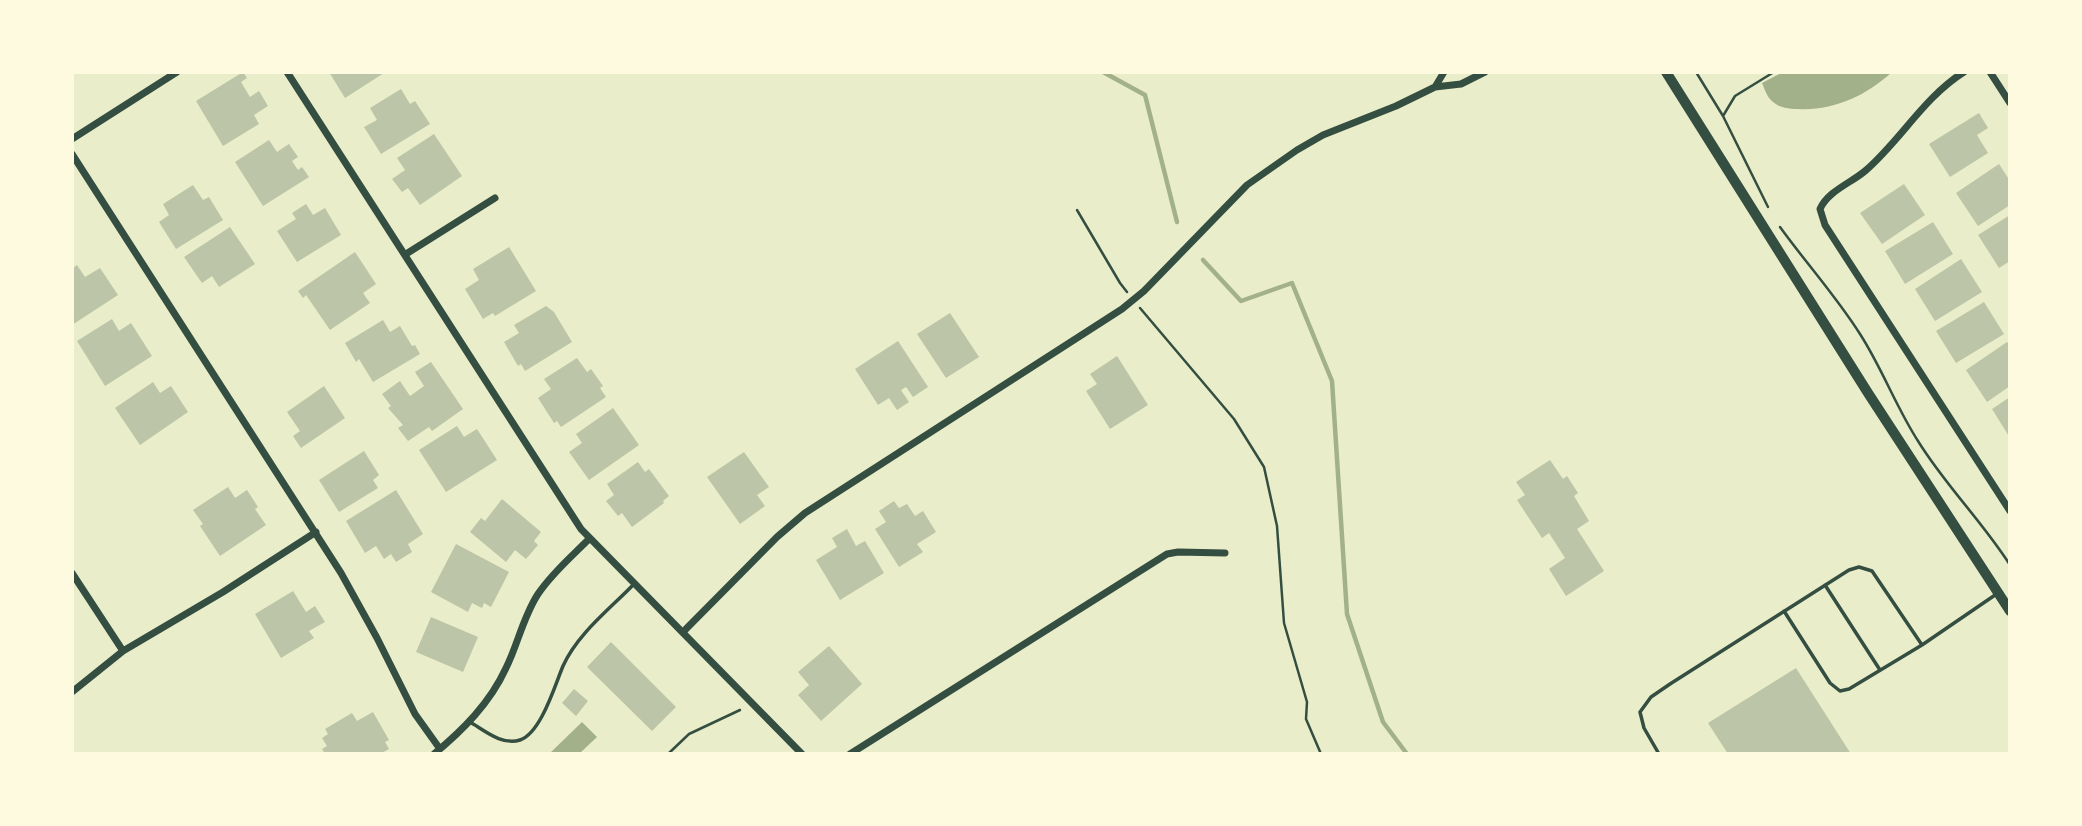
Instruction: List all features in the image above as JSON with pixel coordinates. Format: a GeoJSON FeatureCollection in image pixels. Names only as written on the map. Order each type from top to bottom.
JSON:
{"type":"FeatureCollection","features":[{"type":"Feature","properties":{"kind":"street"},"geometry":{"type":"LineString","coordinates":[[72,139],[177,72]]}},
{"type":"Feature","properties":{"kind":"street"},"geometry":{"type":"LineString","coordinates":[[288,72],[569,513],[589,539],[802,754]]}},
{"type":"Feature","properties":{"kind":"street"},"geometry":{"type":"LineString","coordinates":[[1435,86],[1444,72]]}},
{"type":"Feature","properties":{"kind":"street"},"geometry":{"type":"LineString","coordinates":[[683,632],[777,537],[805,513],[1134,300],[1247,185],[1279,161],[1310,142],[1396,106],[1435,86],[1461,84],[1485,72]]}},
{"type":"Feature","properties":{"kind":"street"},"geometry":{"type":"LineString","coordinates":[[1666,72],[1868,393],[2010,611]]}},
{"type":"Feature","properties":{"kind":"street"},"geometry":{"type":"LineString","coordinates":[[1964,72],[1932,96],[1866,171],[1828,197],[1820,209],[1825,225],[2010,511]]}},
{"type":"Feature","properties":{"kind":"street"},"geometry":{"type":"LineString","coordinates":[[1990,72],[2010,103]]}},
{"type":"Feature","properties":{"kind":"street"},"geometry":{"type":"LineString","coordinates":[[72,154],[316,532],[360,606],[437,752],[470,722],[485,704],[506,669],[528,611],[539,593],[556,571],[589,539]]}},
{"type":"Feature","properties":{"kind":"street"},"geometry":{"type":"LineString","coordinates":[[406,254],[495,198]]}},
{"type":"Feature","properties":{"kind":"street"},"geometry":{"type":"LineString","coordinates":[[72,692],[122,651],[223,592],[316,532]]}},
{"type":"Feature","properties":{"kind":"street"},"geometry":{"type":"LineString","coordinates":[[850,754],[1167,554],[1225,553]]}},
{"type":"Feature","properties":{"kind":"street"},"geometry":{"type":"LineString","coordinates":[[72,573],[122,651]]}},
{"type":"Feature","properties":{"kind":"lane"},"geometry":{"type":"LineString","coordinates":[[1659,754],[1644,728],[1640,712],[1651,697],[1849,570],[1859,567],[1872,571],[1922,645]]}},
{"type":"Feature","properties":{"kind":"lane"},"geometry":{"type":"LineString","coordinates":[[470,722],[505,741],[520,740],[532,732],[575,645],[634,584]]}},
{"type":"Feature","properties":{"kind":"lane"},"geometry":{"type":"LineString","coordinates":[[1825,586],[1880,670]]}},
{"type":"Feature","properties":{"kind":"lane"},"geometry":{"type":"LineString","coordinates":[[1784,611],[1830,683],[1840,691],[1849,689],[1922,645],[1999,592]]}},
{"type":"Feature","properties":{"kind":"path"},"geometry":{"type":"LineString","coordinates":[[1696,72],[1723,116],[1770,212]]}},
{"type":"Feature","properties":{"kind":"path"},"geometry":{"type":"LineString","coordinates":[[1723,116],[1735,96],[1774,72]]}},
{"type":"Feature","properties":{"kind":"path"},"geometry":{"type":"LineString","coordinates":[[1077,210],[1120,283],[1234,419],[1264,467],[1277,526],[1284,623],[1307,702],[1306,719],[1321,754]]}},
{"type":"Feature","properties":{"kind":"path"},"geometry":{"type":"LineString","coordinates":[[1777,222],[1862,336],[1917,441],[1994,540],[2010,565]]}},
{"type":"Feature","properties":{"kind":"path"},"geometry":{"type":"LineString","coordinates":[[668,754],[690,734],[740,710]]}},
{"type":"Feature","properties":{"kind":"shaded area"},"geometry":{"type":"Polygon","coordinates":[[[1783,72],[1892,72],[1860,95],[1848,100],[1824,107],[1798,109],[1776,104],[1768,96],[1762,83],[1783,72]]]}},
{"type":"Feature","properties":{"kind":"shaded area"},"geometry":{"type":"Polygon","coordinates":[[[582,722],[597,737],[579,754],[549,754],[582,722]]]}},
{"type":"Feature","properties":{"kind":"building"},"geometry":{"type":"Polygon","coordinates":[[[243,72],[247,78],[241,82],[250,97],[259,91],[268,106],[254,115],[259,124],[223,146],[196,101],[243,72]]]}},
{"type":"Feature","properties":{"kind":"building"},"geometry":{"type":"Polygon","coordinates":[[[329,72],[383,72],[384,73],[345,98],[329,72]]]}},
{"type":"Feature","properties":{"kind":"building"},"geometry":{"type":"Polygon","coordinates":[[[401,89],[410,104],[415,101],[430,124],[381,154],[364,127],[377,120],[370,108],[401,89]]]}},
{"type":"Feature","properties":{"kind":"building"},"geometry":{"type":"Polygon","coordinates":[[[1979,113],[1988,128],[1977,135],[1988,153],[1950,177],[1929,144],[1979,113]]]}},
{"type":"Feature","properties":{"kind":"building"},"geometry":{"type":"Polygon","coordinates":[[[434,134],[462,176],[420,205],[408,188],[402,192],[392,179],[405,170],[397,158],[434,134]]]}},
{"type":"Feature","properties":{"kind":"building"},"geometry":{"type":"Polygon","coordinates":[[[269,140],[277,152],[289,144],[298,157],[292,161],[298,170],[302,167],[309,177],[263,206],[235,162],[269,140]]]}},
{"type":"Feature","properties":{"kind":"building"},"geometry":{"type":"Polygon","coordinates":[[[1999,164],[2010,181],[2010,205],[1978,226],[1956,193],[1999,164]]]}},
{"type":"Feature","properties":{"kind":"building"},"geometry":{"type":"Polygon","coordinates":[[[1904,184],[1925,215],[1882,244],[1860,213],[1904,184]]]}},
{"type":"Feature","properties":{"kind":"building"},"geometry":{"type":"Polygon","coordinates":[[[193,185],[203,200],[209,197],[223,220],[176,249],[159,222],[169,215],[163,204],[193,185]]]}},
{"type":"Feature","properties":{"kind":"building"},"geometry":{"type":"Polygon","coordinates":[[[306,204],[313,215],[325,208],[341,235],[297,262],[277,231],[296,219],[292,213],[306,204]]]}},
{"type":"Feature","properties":{"kind":"building"},"geometry":{"type":"Polygon","coordinates":[[[2010,215],[2010,261],[1999,268],[1978,235],[2010,215]]]}},
{"type":"Feature","properties":{"kind":"building"},"geometry":{"type":"Polygon","coordinates":[[[1933,222],[1953,254],[1905,284],[1885,251],[1933,222]]]}},
{"type":"Feature","properties":{"kind":"building"},"geometry":{"type":"Polygon","coordinates":[[[230,227],[255,264],[219,287],[212,276],[202,283],[184,257],[230,227]]]}},
{"type":"Feature","properties":{"kind":"building"},"geometry":{"type":"Polygon","coordinates":[[[509,247],[536,291],[495,316],[493,313],[483,319],[465,289],[479,280],[473,269],[509,247]]]}},
{"type":"Feature","properties":{"kind":"building"},"geometry":{"type":"Polygon","coordinates":[[[355,252],[376,284],[363,293],[370,303],[330,330],[306,295],[303,298],[298,291],[355,252]]]}},
{"type":"Feature","properties":{"kind":"building"},"geometry":{"type":"Polygon","coordinates":[[[1961,259],[1982,292],[1935,321],[1915,289],[1961,259]]]}},
{"type":"Feature","properties":{"kind":"building"},"geometry":{"type":"Polygon","coordinates":[[[77,265],[85,277],[100,268],[118,295],[72,325],[72,269],[77,265]]]}},
{"type":"Feature","properties":{"kind":"building"},"geometry":{"type":"Polygon","coordinates":[[[1984,302],[2004,334],[1956,363],[1936,331],[1984,302]]]}},
{"type":"Feature","properties":{"kind":"building"},"geometry":{"type":"Polygon","coordinates":[[[546,306],[554,312],[572,342],[525,371],[521,364],[518,366],[504,342],[519,333],[514,325],[546,306]]]}},
{"type":"Feature","properties":{"kind":"building"},"geometry":{"type":"Polygon","coordinates":[[[950,313],[979,357],[946,378],[917,334],[950,313]]]}},
{"type":"Feature","properties":{"kind":"building"},"geometry":{"type":"Polygon","coordinates":[[[112,319],[119,331],[131,323],[152,356],[105,386],[77,341],[112,319]]]}},
{"type":"Feature","properties":{"kind":"building"},"geometry":{"type":"Polygon","coordinates":[[[383,320],[390,332],[400,326],[420,354],[373,382],[359,359],[356,362],[345,343],[383,320]]]}},
{"type":"Feature","properties":{"kind":"building"},"geometry":{"type":"Polygon","coordinates":[[[898,341],[928,387],[913,397],[906,387],[901,390],[909,402],[897,410],[889,398],[878,405],[855,369],[898,341]]]}},
{"type":"Feature","properties":{"kind":"building"},"geometry":{"type":"Polygon","coordinates":[[[2007,342],[2010,346],[2010,386],[1987,402],[1966,370],[2007,342]]]}},
{"type":"Feature","properties":{"kind":"building"},"geometry":{"type":"Polygon","coordinates":[[[1117,356],[1148,405],[1110,429],[1086,391],[1097,384],[1090,374],[1117,356]]]}},
{"type":"Feature","properties":{"kind":"building"},"geometry":{"type":"Polygon","coordinates":[[[577,358],[587,372],[591,369],[603,386],[600,388],[606,397],[561,427],[557,421],[554,423],[538,398],[551,389],[544,379],[577,358]]]}},
{"type":"Feature","properties":{"kind":"building"},"geometry":{"type":"Polygon","coordinates":[[[431,362],[463,409],[432,431],[429,427],[408,441],[398,428],[403,425],[388,408],[391,406],[382,394],[400,381],[410,396],[424,386],[415,372],[431,362]]]}},
{"type":"Feature","properties":{"kind":"building"},"geometry":{"type":"Polygon","coordinates":[[[153,382],[160,393],[171,386],[188,412],[140,445],[115,408],[153,382]]]}},
{"type":"Feature","properties":{"kind":"building"},"geometry":{"type":"Polygon","coordinates":[[[324,386],[345,418],[301,448],[293,436],[300,431],[287,412],[324,386]]]}},
{"type":"Feature","properties":{"kind":"building"},"geometry":{"type":"Polygon","coordinates":[[[2010,397],[2010,438],[1992,409],[2010,397]]]}},
{"type":"Feature","properties":{"kind":"building"},"geometry":{"type":"Polygon","coordinates":[[[613,408],[639,445],[589,480],[569,452],[582,443],[576,434],[613,408]]]}},
{"type":"Feature","properties":{"kind":"building"},"geometry":{"type":"Polygon","coordinates":[[[457,426],[464,437],[477,429],[497,460],[446,492],[419,450],[457,426]]]}},
{"type":"Feature","properties":{"kind":"building"},"geometry":{"type":"Polygon","coordinates":[[[364,451],[379,475],[373,480],[378,488],[339,512],[319,480],[364,451]]]}},
{"type":"Feature","properties":{"kind":"building"},"geometry":{"type":"Polygon","coordinates":[[[744,452],[769,487],[757,495],[765,506],[740,524],[707,477],[744,452]]]}},
{"type":"Feature","properties":{"kind":"building"},"geometry":{"type":"Polygon","coordinates":[[[1550,460],[1563,479],[1567,476],[1578,493],[1574,496],[1589,521],[1577,529],[1604,571],[1566,596],[1549,569],[1565,558],[1549,533],[1542,538],[1517,500],[1525,495],[1516,482],[1550,460]]]}},
{"type":"Feature","properties":{"kind":"building"},"geometry":{"type":"Polygon","coordinates":[[[638,462],[645,472],[649,469],[669,496],[664,503],[632,527],[622,513],[618,516],[606,501],[614,495],[607,484],[638,462]]]}},
{"type":"Feature","properties":{"kind":"building"},"geometry":{"type":"Polygon","coordinates":[[[228,487],[235,498],[247,490],[266,525],[220,556],[193,510],[228,487]]]}},
{"type":"Feature","properties":{"kind":"building"},"geometry":{"type":"Polygon","coordinates":[[[396,490],[423,534],[408,544],[412,552],[396,562],[391,554],[384,559],[376,546],[365,553],[346,521],[396,490]]]}},
{"type":"Feature","properties":{"kind":"building"},"geometry":{"type":"Polygon","coordinates":[[[502,499],[541,532],[534,541],[538,545],[526,559],[515,550],[506,562],[470,532],[481,518],[485,521],[502,499]]]}},
{"type":"Feature","properties":{"kind":"building"},"geometry":{"type":"Polygon","coordinates":[[[894,501],[899,508],[907,504],[915,516],[923,511],[936,532],[917,544],[923,552],[899,567],[875,529],[886,522],[879,511],[894,501]]]}},
{"type":"Feature","properties":{"kind":"building"},"geometry":{"type":"Polygon","coordinates":[[[847,529],[856,546],[865,541],[884,573],[840,600],[816,560],[837,547],[832,538],[847,529]]]}},
{"type":"Feature","properties":{"kind":"building"},"geometry":{"type":"Polygon","coordinates":[[[456,544],[509,572],[491,607],[484,603],[482,608],[472,603],[468,612],[431,592],[456,544]]]}},
{"type":"Feature","properties":{"kind":"building"},"geometry":{"type":"Polygon","coordinates":[[[293,591],[306,612],[315,606],[325,622],[309,631],[314,638],[281,658],[255,614],[293,591]]]}},
{"type":"Feature","properties":{"kind":"building"},"geometry":{"type":"Polygon","coordinates":[[[431,617],[478,637],[463,672],[416,652],[431,617]]]}},
{"type":"Feature","properties":{"kind":"building"},"geometry":{"type":"Polygon","coordinates":[[[611,642],[676,707],[652,731],[587,667],[611,642]]]}},
{"type":"Feature","properties":{"kind":"building"},"geometry":{"type":"Polygon","coordinates":[[[829,646],[862,684],[821,721],[798,695],[809,685],[798,672],[829,646]]]}},
{"type":"Feature","properties":{"kind":"building"},"geometry":{"type":"Polygon","coordinates":[[[1796,668],[1851,754],[1728,754],[1708,723],[1796,668]]]}},
{"type":"Feature","properties":{"kind":"building"},"geometry":{"type":"Polygon","coordinates":[[[574,689],[588,701],[576,716],[562,703],[574,689]]]}},
{"type":"Feature","properties":{"kind":"building"},"geometry":{"type":"Polygon","coordinates":[[[373,712],[389,740],[385,742],[389,749],[380,754],[325,754],[322,749],[327,746],[322,738],[328,734],[325,729],[352,713],[357,721],[373,712]]]}},
{"type":"Feature","properties":{"kind":"waterway"},"geometry":{"type":"LineString","coordinates":[[1103,72],[1145,95],[1177,222]]}},
{"type":"Feature","properties":{"kind":"waterway"},"geometry":{"type":"LineString","coordinates":[[1203,260],[1241,301],[1292,283],[1332,381],[1347,614],[1383,722],[1407,754]]}}]}
